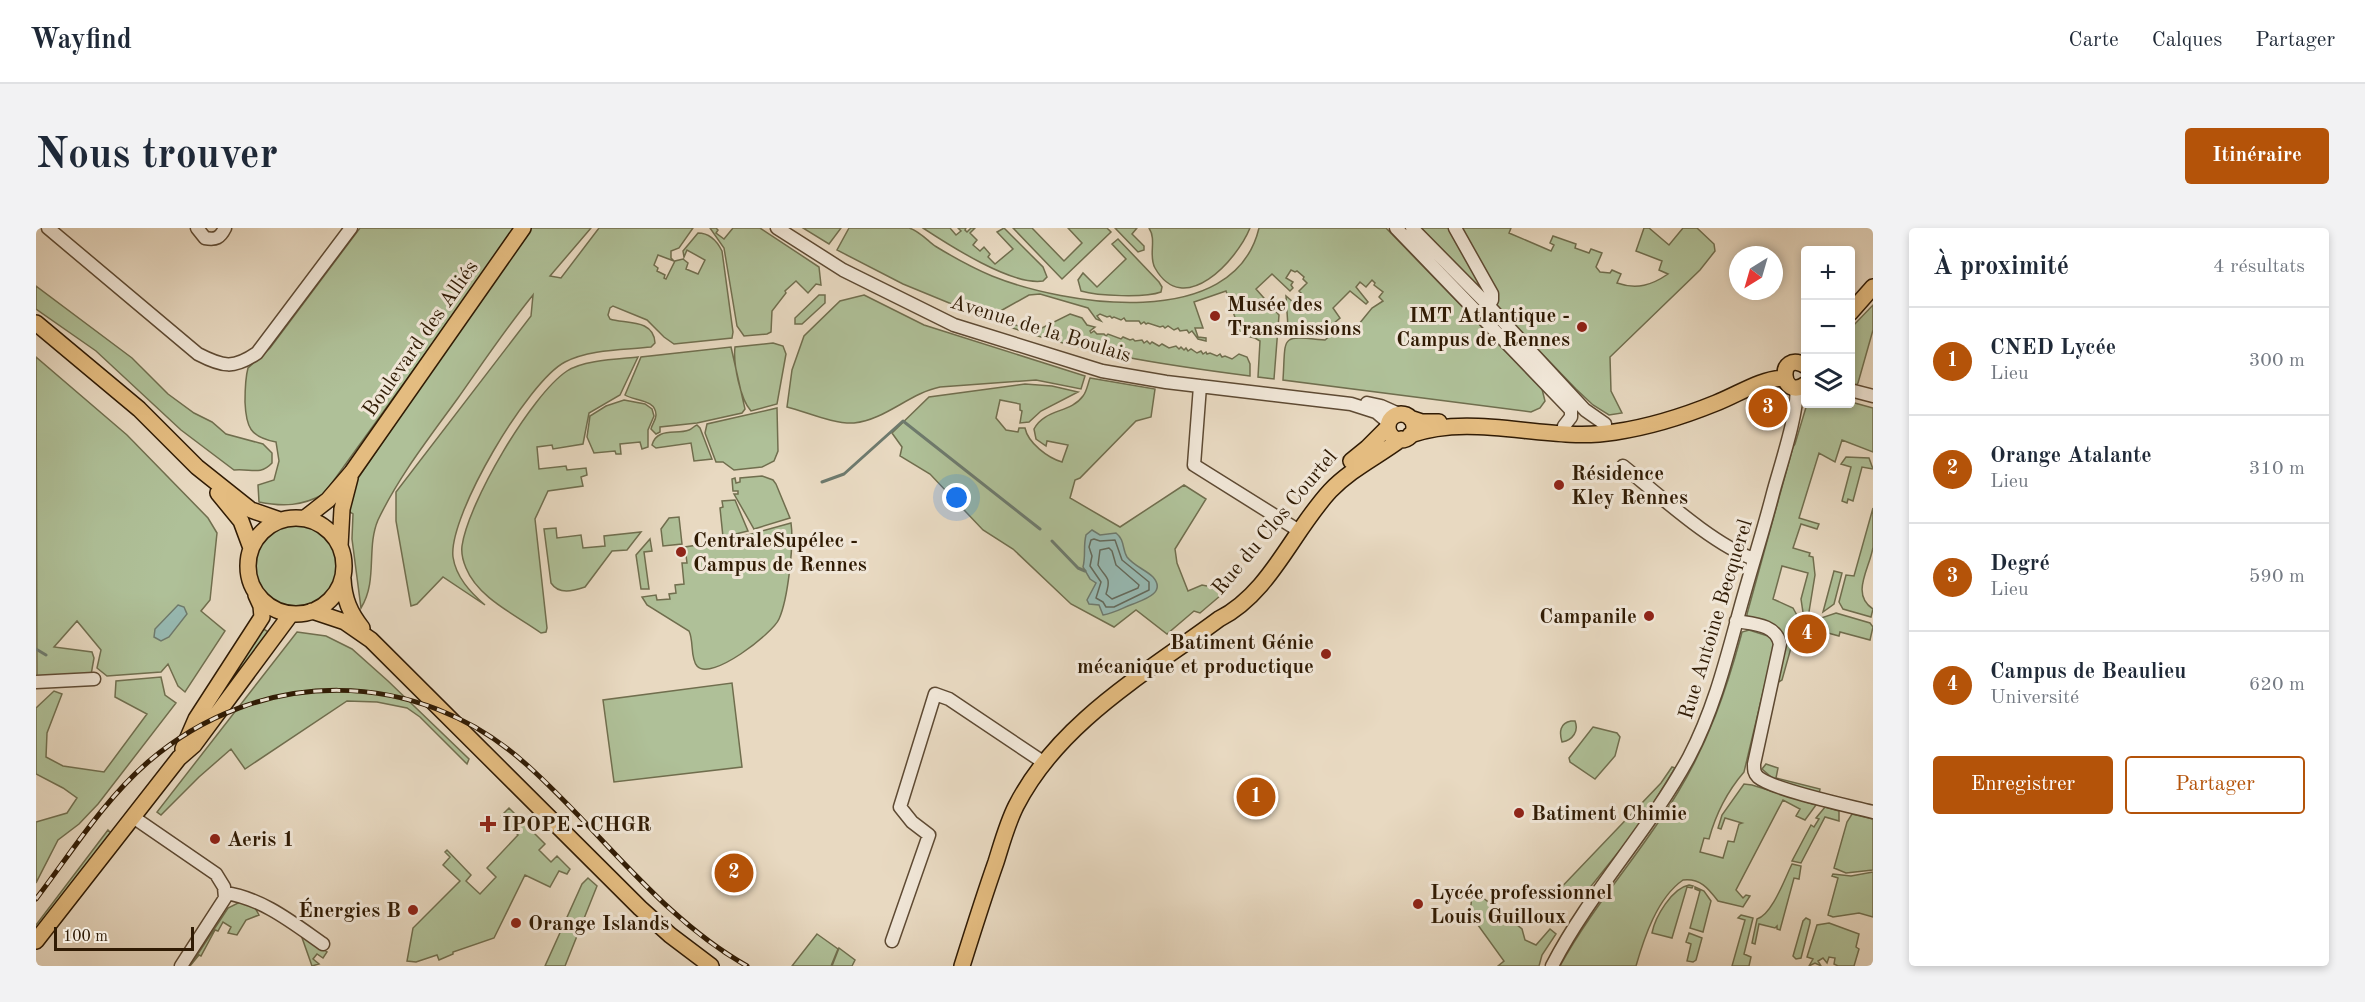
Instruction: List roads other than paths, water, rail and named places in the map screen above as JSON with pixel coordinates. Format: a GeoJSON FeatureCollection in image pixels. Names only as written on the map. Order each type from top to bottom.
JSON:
{"type":"FeatureCollection","features":[{"type":"Feature","properties":{"kind":"main road","name":"Boulevard des Alliés"},"geometry":{"type":"LineString","coordinates":[[305,518],[328,500],[352,472],[523,228]]}},
{"type":"Feature","properties":{"kind":"main road"},"geometry":{"type":"LineString","coordinates":[[1855,308],[1873,288]]}},
{"type":"Feature","properties":{"kind":"main road"},"geometry":{"type":"LineString","coordinates":[[36,323],[139,409],[197,467],[241,521],[251,548]]}},
{"type":"Feature","properties":{"kind":"main road"},"geometry":{"type":"LineString","coordinates":[[1795,383],[1785,371],[1790,364],[1801,362]]}},
{"type":"Feature","properties":{"kind":"main road"},"geometry":{"type":"LineString","coordinates":[[1396,420],[1428,423],[1478,418],[1593,428],[1612,433],[1650,425],[1713,405],[1772,378],[1795,383]]}},
{"type":"Feature","properties":{"kind":"main road"},"geometry":{"type":"LineString","coordinates":[[1396,420],[1391,434],[1406,437],[1423,431],[1471,427],[1547,433],[1593,428]]}},
{"type":"Feature","properties":{"kind":"main road"},"geometry":{"type":"LineString","coordinates":[[1396,420],[1414,427],[1406,437]]}},
{"type":"Feature","properties":{"kind":"main road","name":"Rue du Clos Courtel"},"geometry":{"type":"LineString","coordinates":[[1219,619],[1246,589],[1293,527],[1344,466],[1396,420]]}},
{"type":"Feature","properties":{"kind":"main road","name":"Rue du Clos Courtel"},"geometry":{"type":"LineString","coordinates":[[962,966],[1010,819],[1043,762],[1086,717],[1219,619],[1234,611],[1256,590],[1330,490],[1364,462],[1406,437]]}},
{"type":"Feature","properties":{"kind":"main road"},"geometry":{"type":"LineString","coordinates":[[197,467],[251,510],[280,520],[305,518],[322,525],[340,546],[344,562],[343,578],[346,601],[351,614],[371,640],[640,908],[711,966]]}},
{"type":"Feature","properties":{"kind":"main road","name":"Boulevard des Alliés"},"geometry":{"type":"LineString","coordinates":[[340,546],[342,509],[352,472]]}},
{"type":"Feature","properties":{"kind":"main road"},"geometry":{"type":"LineString","coordinates":[[180,758],[196,719],[262,617],[261,606],[248,572],[251,548],[260,534],[280,520]]}},
{"type":"Feature","properties":{"kind":"main road"},"geometry":{"type":"LineString","coordinates":[[253,587],[258,595],[273,608],[291,614],[312,611],[332,598],[343,578]]}},
{"type":"Feature","properties":{"kind":"main road"},"geometry":{"type":"LineString","coordinates":[[312,611],[345,622],[371,640]]}},
{"type":"Feature","properties":{"kind":"main road"},"geometry":{"type":"LineString","coordinates":[[36,941],[180,758],[194,745],[291,614]]}},
{"type":"Feature","properties":{"kind":"street"},"geometry":{"type":"LineString","coordinates":[[48,228],[198,354],[215,363],[232,365],[242,363],[257,353],[351,228]]}},
{"type":"Feature","properties":{"kind":"street"},"geometry":{"type":"LineString","coordinates":[[197,228],[205,238],[214,239],[222,235],[225,228]]}},
{"type":"Feature","properties":{"kind":"street","name":"Avenue de la Boulais"},"geometry":{"type":"LineString","coordinates":[[777,228],[843,270],[954,325],[1102,371],[1200,386],[1351,404],[1366,403],[1381,406],[1396,420]]}},
{"type":"Feature","properties":{"kind":"street"},"geometry":{"type":"LineString","coordinates":[[1396,228],[1571,410],[1593,428]]}},
{"type":"Feature","properties":{"kind":"street"},"geometry":{"type":"LineString","coordinates":[[1412,228],[1488,305],[1585,410],[1593,428]]}},
{"type":"Feature","properties":{"kind":"street"},"geometry":{"type":"LineString","coordinates":[[1455,228],[1491,290],[1492,300],[1481,318]]}},
{"type":"Feature","properties":{"kind":"street","name":"Rue Antoine Becquerel"},"geometry":{"type":"LineString","coordinates":[[1552,966],[1574,928],[1658,810],[1689,756],[1714,703],[1795,413],[1797,394],[1795,383]]}},
{"type":"Feature","properties":{"kind":"street"},"geometry":{"type":"LineString","coordinates":[[1200,386],[1194,465],[1293,527]]}},
{"type":"Feature","properties":{"kind":"street"},"geometry":{"type":"LineString","coordinates":[[1855,391],[1873,396]]}},
{"type":"Feature","properties":{"kind":"street"},"geometry":{"type":"LineString","coordinates":[[1564,426],[1571,410]]}},
{"type":"Feature","properties":{"kind":"street"},"geometry":{"type":"LineString","coordinates":[[1585,410],[1587,419],[1593,428]]}},
{"type":"Feature","properties":{"kind":"street"},"geometry":{"type":"LineString","coordinates":[[1623,466],[1710,534],[1741,554],[1754,559]]}},
{"type":"Feature","properties":{"kind":"street"},"geometry":{"type":"LineString","coordinates":[[1736,621],[1768,628],[1777,634],[1780,644],[1754,764],[1755,773],[1761,779],[1777,786],[1873,812]]}},
{"type":"Feature","properties":{"kind":"street"},"geometry":{"type":"LineString","coordinates":[[36,682],[94,678]]}},
{"type":"Feature","properties":{"kind":"street"},"geometry":{"type":"LineString","coordinates":[[892,941],[929,835],[912,822],[900,807],[935,694],[949,699],[1043,762]]}},
{"type":"Feature","properties":{"kind":"street"},"geometry":{"type":"LineString","coordinates":[[133,818],[216,874],[222,883],[225,893],[223,902],[181,966]]}},
{"type":"Feature","properties":{"kind":"street"},"geometry":{"type":"LineString","coordinates":[[225,893],[240,895],[269,908],[323,944]]}},
{"type":"Feature","properties":{"kind":"water"},"geometry":{"type":"Polygon","coordinates":[[[1092,530],[1100,535],[1116,533],[1119,536],[1127,557],[1150,574],[1157,583],[1152,595],[1103,615],[1099,605],[1089,604],[1087,600],[1096,583],[1090,579],[1083,567],[1086,535],[1092,530]]]}},
{"type":"Feature","properties":{"kind":"water"},"geometry":{"type":"Polygon","coordinates":[[[178,605],[184,607],[187,614],[169,637],[161,641],[154,637],[155,629],[178,605]]]}},
{"type":"Feature","properties":{"kind":"waterway"},"geometry":{"type":"LineString","coordinates":[[822,482],[844,474],[903,421],[1040,529]]}},
{"type":"Feature","properties":{"kind":"waterway"},"geometry":{"type":"LineString","coordinates":[[1052,541],[1078,568],[1085,571]]}},
{"type":"Feature","properties":{"kind":"waterway"},"geometry":{"type":"LineString","coordinates":[[36,649],[46,655]]}},
{"type":"Feature","properties":{"kind":"railway"},"geometry":{"type":"LineString","coordinates":[[36,899],[117,793],[148,762],[192,731],[239,708],[288,695],[338,690],[388,695],[437,709],[484,733],[527,765],[632,872],[686,923],[747,966]]}},
{"type":"Feature","properties":{"kind":"place","name":"Musée des Transmissions"},"geometry":{"type":"Point","coordinates":[1215,316]}},
{"type":"Feature","properties":{"kind":"place","name":"IMT Atlantique - Campus de Rennes"},"geometry":{"type":"Point","coordinates":[1582,327]}},
{"type":"Feature","properties":{"kind":"place","name":"Degré"},"geometry":{"type":"Point","coordinates":[1768,408]}},
{"type":"Feature","properties":{"kind":"place","name":"Résidence Kley Rennes"},"geometry":{"type":"Point","coordinates":[1559,485]}},
{"type":"Feature","properties":{"kind":"place","name":"CentraleSupélec - Campus de Rennes"},"geometry":{"type":"Point","coordinates":[681,552]}},
{"type":"Feature","properties":{"kind":"place","name":"Campanile"},"geometry":{"type":"Point","coordinates":[1649,616]}},
{"type":"Feature","properties":{"kind":"place","name":"Campus de Beaulieu"},"geometry":{"type":"Point","coordinates":[1807,634]}},
{"type":"Feature","properties":{"kind":"place","name":"Batiment Génie mécanique et productique"},"geometry":{"type":"Point","coordinates":[1326,654]}},
{"type":"Feature","properties":{"kind":"place","name":"CNED Lycée"},"geometry":{"type":"Point","coordinates":[1256,797]}},
{"type":"Feature","properties":{"kind":"place","name":"Batiment Chimie"},"geometry":{"type":"Point","coordinates":[1519,813]}},
{"type":"Feature","properties":{"kind":"place","name":"IPOPE - CHGR"},"geometry":{"type":"Point","coordinates":[488,824]}},
{"type":"Feature","properties":{"kind":"place","name":"Aeris 1"},"geometry":{"type":"Point","coordinates":[215,839]}},
{"type":"Feature","properties":{"kind":"place","name":"Orange Atalante"},"geometry":{"type":"Point","coordinates":[734,873]}},
{"type":"Feature","properties":{"kind":"place","name":"Lycée professionnel Louis Guilloux"},"geometry":{"type":"Point","coordinates":[1418,904]}},
{"type":"Feature","properties":{"kind":"place","name":"Énergies B"},"geometry":{"type":"Point","coordinates":[413,910]}},
{"type":"Feature","properties":{"kind":"place","name":"Orange Islands"},"geometry":{"type":"Point","coordinates":[516,923]}}]}
